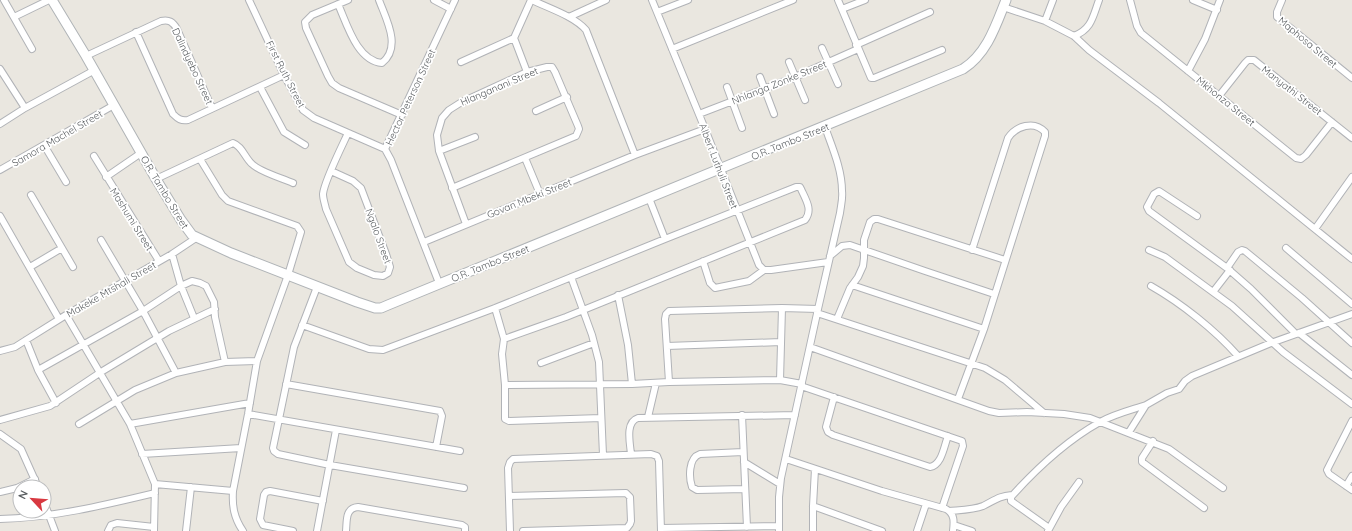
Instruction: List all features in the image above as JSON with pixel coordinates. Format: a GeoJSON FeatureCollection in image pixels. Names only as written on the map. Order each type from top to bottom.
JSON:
{"type":"FeatureCollection","features":[{"type":"Feature","properties":{"kind":"street"},"geometry":{"type":"LineString","coordinates":[[4,0],[32,49]]}},
{"type":"Feature","properties":{"kind":"street"},"geometry":{"type":"LineString","coordinates":[[14,18],[49,0]]}},
{"type":"Feature","properties":{"kind":"street","name":"O.R. Tambo Street"},"geometry":{"type":"LineString","coordinates":[[52,0],[86,56],[156,179],[183,224],[192,235],[231,253],[375,308],[381,308],[955,73],[969,66],[978,57],[988,42],[1005,4]]}},
{"type":"Feature","properties":{"kind":"street"},"geometry":{"type":"LineString","coordinates":[[348,0],[312,16],[307,20],[305,25],[332,83],[339,88],[402,115]]}},
{"type":"Feature","properties":{"kind":"street"},"geometry":{"type":"LineString","coordinates":[[338,4],[357,47],[369,58],[382,63],[390,52],[392,41],[390,28],[379,0]]}},
{"type":"Feature","properties":{"kind":"street"},"geometry":{"type":"LineString","coordinates":[[434,0],[451,9]]}},
{"type":"Feature","properties":{"kind":"street","name":"Hector Peterson Street"},"geometry":{"type":"LineString","coordinates":[[439,283],[391,160],[385,149],[455,0]]}},
{"type":"Feature","properties":{"kind":"street"},"geometry":{"type":"LineString","coordinates":[[461,62],[514,38],[531,0],[569,17],[584,27],[589,36],[636,155]]}},
{"type":"Feature","properties":{"kind":"street"},"geometry":{"type":"LineString","coordinates":[[569,17],[606,0]]}},
{"type":"Feature","properties":{"kind":"street","name":"Albert Luthuli Street"},"geometry":{"type":"LineString","coordinates":[[652,0],[706,129],[749,242],[759,265],[764,270]]}},
{"type":"Feature","properties":{"kind":"street"},"geometry":{"type":"LineString","coordinates":[[657,12],[688,0]]}},
{"type":"Feature","properties":{"kind":"street"},"geometry":{"type":"LineString","coordinates":[[672,49],[786,1],[793,0]]}},
{"type":"Feature","properties":{"kind":"street"},"geometry":{"type":"LineString","coordinates":[[838,0],[857,48],[871,78],[876,78],[942,50]]}},
{"type":"Feature","properties":{"kind":"street"},"geometry":{"type":"LineString","coordinates":[[842,9],[865,0]]}},
{"type":"Feature","properties":{"kind":"street"},"geometry":{"type":"LineString","coordinates":[[1045,21],[1053,0]]}},
{"type":"Feature","properties":{"kind":"street"},"geometry":{"type":"LineString","coordinates":[[1074,36],[1088,28],[1099,0]]}},
{"type":"Feature","properties":{"kind":"street","name":"Mkhonza Street"},"geometry":{"type":"LineString","coordinates":[[1130,0],[1137,26],[1141,33],[1188,72],[1298,158],[1303,158],[1308,154],[1332,122]]}},
{"type":"Feature","properties":{"kind":"street"},"geometry":{"type":"LineString","coordinates":[[1193,0],[1217,10]]}},
{"type":"Feature","properties":{"kind":"street"},"geometry":{"type":"LineString","coordinates":[[1188,72],[1203,44],[1220,0]]}},
{"type":"Feature","properties":{"kind":"street","name":"Maphosa Street"},"geometry":{"type":"LineString","coordinates":[[1282,0],[1277,12],[1277,17],[1352,78]]}},
{"type":"Feature","properties":{"kind":"street","name":"First Ruth Street"},"geometry":{"type":"LineString","coordinates":[[252,1],[284,75],[302,110],[314,118],[385,149]]}},
{"type":"Feature","properties":{"kind":"street"},"geometry":{"type":"LineString","coordinates":[[1005,4],[1045,21],[1074,36],[1089,50],[1159,103],[1352,258]]}},
{"type":"Feature","properties":{"kind":"street","name":"Nhlanga Zonke Street"},"geometry":{"type":"LineString","coordinates":[[699,114],[795,77],[930,12]]}},
{"type":"Feature","properties":{"kind":"street","name":"Dalindyebo Street"},"geometry":{"type":"LineString","coordinates":[[86,56],[136,32],[166,20],[173,23],[212,108]]}},
{"type":"Feature","properties":{"kind":"street"},"geometry":{"type":"LineString","coordinates":[[136,32],[173,114],[183,121],[284,75]]}},
{"type":"Feature","properties":{"kind":"street"},"geometry":{"type":"LineString","coordinates":[[514,38],[527,72]]}},
{"type":"Feature","properties":{"kind":"street"},"geometry":{"type":"LineString","coordinates":[[822,48],[838,84]]}},
{"type":"Feature","properties":{"kind":"street","name":"Manyathi Street"},"geometry":{"type":"LineString","coordinates":[[1219,96],[1245,63],[1248,60],[1254,60],[1352,138]]}},
{"type":"Feature","properties":{"kind":"street"},"geometry":{"type":"LineString","coordinates":[[789,62],[805,100]]}},
{"type":"Feature","properties":{"kind":"street","name":"Hlanganani Street"},"geometry":{"type":"LineString","coordinates":[[452,188],[525,158],[577,134],[578,126],[567,98],[552,68],[547,67],[527,72],[460,102],[449,110],[442,118],[438,130],[438,151],[452,188],[466,224]]}},
{"type":"Feature","properties":{"kind":"street"},"geometry":{"type":"LineString","coordinates":[[0,69],[25,108]]}},
{"type":"Feature","properties":{"kind":"street"},"geometry":{"type":"LineString","coordinates":[[0,124],[25,108],[93,70]]}},
{"type":"Feature","properties":{"kind":"street"},"geometry":{"type":"LineString","coordinates":[[760,77],[774,114]]}},
{"type":"Feature","properties":{"kind":"street"},"geometry":{"type":"LineString","coordinates":[[260,87],[284,132],[305,145]]}},
{"type":"Feature","properties":{"kind":"street"},"geometry":{"type":"LineString","coordinates":[[726,87],[742,128]]}},
{"type":"Feature","properties":{"kind":"street"},"geometry":{"type":"LineString","coordinates":[[536,111],[567,98]]}},
{"type":"Feature","properties":{"kind":"street","name":"Samora Machel Street"},"geometry":{"type":"LineString","coordinates":[[0,170],[114,105]]}},
{"type":"Feature","properties":{"kind":"street"},"geometry":{"type":"LineString","coordinates":[[958,399],[984,329],[1045,136],[1044,130],[1034,126],[1027,126],[1016,130],[1008,138],[972,250]]}},
{"type":"Feature","properties":{"kind":"street"},"geometry":{"type":"LineString","coordinates":[[510,531],[508,468],[512,459],[631,454],[651,454],[656,455],[658,458],[661,530],[747,527],[779,529],[780,484],[817,311],[840,213],[842,192],[840,174],[825,127]]}},
{"type":"Feature","properties":{"kind":"street","name":"Govan Mbeki Street"},"geometry":{"type":"LineString","coordinates":[[424,242],[636,155],[706,129]]}},
{"type":"Feature","properties":{"kind":"street","name":"Ngalo Street"},"geometry":{"type":"LineString","coordinates":[[331,171],[353,181],[361,188],[386,254],[390,267],[388,274],[378,276],[374,275],[357,268],[349,262],[324,202],[324,189],[331,171],[348,133]]}},
{"type":"Feature","properties":{"kind":"street"},"geometry":{"type":"LineString","coordinates":[[438,151],[474,137]]}},
{"type":"Feature","properties":{"kind":"street"},"geometry":{"type":"LineString","coordinates":[[156,179],[230,144],[236,144],[253,165],[293,183]]}},
{"type":"Feature","properties":{"kind":"street"},"geometry":{"type":"LineString","coordinates":[[44,145],[66,182]]}},
{"type":"Feature","properties":{"kind":"street","name":"Mashumi Street"},"geometry":{"type":"LineString","coordinates":[[106,177],[141,153]]}},
{"type":"Feature","properties":{"kind":"street","name":"Mashumi Street"},"geometry":{"type":"LineString","coordinates":[[94,156],[159,261]]}},
{"type":"Feature","properties":{"kind":"street"},"geometry":{"type":"LineString","coordinates":[[525,158],[540,194]]}},
{"type":"Feature","properties":{"kind":"street"},"geometry":{"type":"LineString","coordinates":[[200,159],[228,201],[297,226],[301,230],[301,235],[288,275],[257,360],[233,491],[235,514],[243,531]]}},
{"type":"Feature","properties":{"kind":"street"},"geometry":{"type":"LineString","coordinates":[[1314,229],[1352,177]]}},
{"type":"Feature","properties":{"kind":"street"},"geometry":{"type":"LineString","coordinates":[[302,325],[364,347],[375,350],[383,350],[495,308],[736,210],[796,187],[800,187],[807,203],[809,213],[805,220],[583,310],[504,339]]}},
{"type":"Feature","properties":{"kind":"street"},"geometry":{"type":"LineString","coordinates":[[1197,216],[1159,191],[1154,194],[1147,207],[1149,211],[1229,269],[1251,288],[1297,333],[1352,375]]}},
{"type":"Feature","properties":{"kind":"street"},"geometry":{"type":"LineString","coordinates":[[31,195],[73,267]]}},
{"type":"Feature","properties":{"kind":"street"},"geometry":{"type":"LineString","coordinates":[[649,198],[665,239]]}},
{"type":"Feature","properties":{"kind":"street"},"geometry":{"type":"LineString","coordinates":[[0,216],[59,319]]}},
{"type":"Feature","properties":{"kind":"street"},"geometry":{"type":"LineString","coordinates":[[837,319],[852,285],[863,266],[864,240],[869,225],[872,220],[876,218],[1005,260]]}},
{"type":"Feature","properties":{"kind":"street","name":"Makeke Mtshali Street"},"geometry":{"type":"LineString","coordinates":[[0,351],[15,347],[59,319],[172,254],[196,238]]}},
{"type":"Feature","properties":{"kind":"street"},"geometry":{"type":"LineString","coordinates":[[101,240],[176,372]]}},
{"type":"Feature","properties":{"kind":"street"},"geometry":{"type":"LineString","coordinates":[[703,261],[710,283],[715,288],[749,281],[764,270],[829,260],[839,247],[850,245],[994,294]]}},
{"type":"Feature","properties":{"kind":"street"},"geometry":{"type":"LineString","coordinates":[[30,267],[62,248]]}},
{"type":"Feature","properties":{"kind":"street"},"geometry":{"type":"LineString","coordinates":[[1286,248],[1352,304]]}},
{"type":"Feature","properties":{"kind":"street"},"geometry":{"type":"LineString","coordinates":[[1149,250],[1165,257],[1213,292],[1238,311],[1271,343],[1352,404]]}},
{"type":"Feature","properties":{"kind":"street"},"geometry":{"type":"LineString","coordinates":[[1213,292],[1229,269],[1238,252],[1242,250],[1245,251],[1272,272],[1352,343]]}},
{"type":"Feature","properties":{"kind":"street"},"geometry":{"type":"LineString","coordinates":[[172,254],[181,286],[194,318]]}},
{"type":"Feature","properties":{"kind":"street"},"geometry":{"type":"LineString","coordinates":[[571,277],[599,362],[603,455]]}},
{"type":"Feature","properties":{"kind":"street"},"geometry":{"type":"LineString","coordinates":[[38,370],[143,312],[181,286],[192,281],[206,286],[214,302],[215,317],[225,362]]}},
{"type":"Feature","properties":{"kind":"street"},"geometry":{"type":"LineString","coordinates":[[852,285],[984,329]]}},
{"type":"Feature","properties":{"kind":"street"},"geometry":{"type":"LineString","coordinates":[[1151,286],[1162,292],[1197,318],[1223,340],[1238,356]]}},
{"type":"Feature","properties":{"kind":"street"},"geometry":{"type":"LineString","coordinates":[[317,287],[294,347],[273,448],[276,453],[330,465],[464,488]]}},
{"type":"Feature","properties":{"kind":"street"},"geometry":{"type":"LineString","coordinates":[[618,296],[628,345],[632,384]]}},
{"type":"Feature","properties":{"kind":"street"},"geometry":{"type":"LineString","coordinates":[[495,308],[504,339],[502,354],[505,384],[505,419],[507,421],[601,418]]}},
{"type":"Feature","properties":{"kind":"street"},"geometry":{"type":"LineString","coordinates":[[780,380],[782,308]]}},
{"type":"Feature","properties":{"kind":"street"},"geometry":{"type":"LineString","coordinates":[[669,382],[666,316],[669,311],[782,308],[817,311],[985,368],[1005,380],[1044,412]]}},
{"type":"Feature","properties":{"kind":"street"},"geometry":{"type":"LineString","coordinates":[[0,420],[45,408],[56,403],[101,372],[169,331],[215,309]]}},
{"type":"Feature","properties":{"kind":"street"},"geometry":{"type":"LineString","coordinates":[[1078,482],[1049,530],[1011,501],[1010,498],[1053,455],[1101,421],[1146,405],[1167,393],[1179,389],[1185,381],[1192,376],[1238,356],[1352,314]]}},
{"type":"Feature","properties":{"kind":"street"},"geometry":{"type":"LineString","coordinates":[[66,315],[101,372],[130,424],[154,484],[154,529],[115,523],[111,525],[108,531]]}},
{"type":"Feature","properties":{"kind":"street"},"geometry":{"type":"LineString","coordinates":[[26,340],[38,370],[56,403]]}},
{"type":"Feature","properties":{"kind":"street"},"geometry":{"type":"LineString","coordinates":[[667,346],[782,342]]}},
{"type":"Feature","properties":{"kind":"street"},"geometry":{"type":"LineString","coordinates":[[541,363],[594,343]]}},
{"type":"Feature","properties":{"kind":"street"},"geometry":{"type":"LineString","coordinates":[[810,347],[993,412],[1044,412],[1078,415],[1101,421],[1177,453],[1223,488]]}},
{"type":"Feature","properties":{"kind":"street"},"geometry":{"type":"LineString","coordinates":[[79,424],[135,390],[176,372],[225,362],[257,360]]}},
{"type":"Feature","properties":{"kind":"street"},"geometry":{"type":"LineString","coordinates":[[505,384],[632,384],[780,380],[802,385],[962,441],[963,446],[942,508]]}},
{"type":"Feature","properties":{"kind":"street"},"geometry":{"type":"LineString","coordinates":[[648,417],[656,383]]}},
{"type":"Feature","properties":{"kind":"street"},"geometry":{"type":"LineString","coordinates":[[286,384],[440,412],[442,416],[436,447]]}},
{"type":"Feature","properties":{"kind":"street"},"geometry":{"type":"LineString","coordinates":[[834,397],[826,427],[828,432],[833,435],[930,467],[935,466],[939,462],[948,436]]}},
{"type":"Feature","properties":{"kind":"street"},"geometry":{"type":"LineString","coordinates":[[130,424],[250,403]]}},
{"type":"Feature","properties":{"kind":"street"},"geometry":{"type":"LineString","coordinates":[[1129,432],[1146,405]]}},
{"type":"Feature","properties":{"kind":"street"},"geometry":{"type":"LineString","coordinates":[[248,414],[460,451]]}},
{"type":"Feature","properties":{"kind":"street"},"geometry":{"type":"LineString","coordinates":[[742,415],[747,527]]}},
{"type":"Feature","properties":{"kind":"street"},"geometry":{"type":"LineString","coordinates":[[631,454],[630,424],[636,418],[795,415]]}},
{"type":"Feature","properties":{"kind":"street"},"geometry":{"type":"LineString","coordinates":[[1352,421],[1349,434],[1327,470],[1329,474],[1352,490]]}},
{"type":"Feature","properties":{"kind":"street"},"geometry":{"type":"LineString","coordinates":[[317,531],[336,430]]}},
{"type":"Feature","properties":{"kind":"street"},"geometry":{"type":"LineString","coordinates":[[0,434],[21,449],[35,479]]}},
{"type":"Feature","properties":{"kind":"street"},"geometry":{"type":"LineString","coordinates":[[1153,442],[1142,459],[1142,462],[1204,508]]}},
{"type":"Feature","properties":{"kind":"street"},"geometry":{"type":"LineString","coordinates":[[142,454],[241,448]]}},
{"type":"Feature","properties":{"kind":"street"},"geometry":{"type":"LineString","coordinates":[[743,452],[697,454],[691,462],[690,480],[692,488],[697,490],[745,489]]}},
{"type":"Feature","properties":{"kind":"street"},"geometry":{"type":"LineString","coordinates":[[786,459],[949,511],[976,508],[983,506],[1001,496],[1012,495]]}},
{"type":"Feature","properties":{"kind":"street"},"geometry":{"type":"LineString","coordinates":[[744,462],[780,484]]}},
{"type":"Feature","properties":{"kind":"street"},"geometry":{"type":"LineString","coordinates":[[813,531],[815,469]]}},
{"type":"Feature","properties":{"kind":"street"},"geometry":{"type":"LineString","coordinates":[[1346,486],[1352,476]]}},
{"type":"Feature","properties":{"kind":"street"},"geometry":{"type":"LineString","coordinates":[[154,484],[233,491]]}},
{"type":"Feature","properties":{"kind":"street"},"geometry":{"type":"LineString","coordinates":[[186,531],[191,487]]}},
{"type":"Feature","properties":{"kind":"street"},"geometry":{"type":"LineString","coordinates":[[0,492],[12,489]]}},
{"type":"Feature","properties":{"kind":"street"},"geometry":{"type":"LineString","coordinates":[[293,531],[262,528],[260,519],[264,496],[268,491],[323,501]]}},
{"type":"Feature","properties":{"kind":"street"},"geometry":{"type":"LineString","coordinates":[[52,514],[82,509],[155,493]]}},
{"type":"Feature","properties":{"kind":"street"},"geometry":{"type":"LineString","coordinates":[[509,496],[626,493],[630,497],[631,521],[627,528],[523,531]]}},
{"type":"Feature","properties":{"kind":"street"},"geometry":{"type":"LineString","coordinates":[[917,531],[926,504]]}},
{"type":"Feature","properties":{"kind":"street"},"geometry":{"type":"LineString","coordinates":[[813,506],[882,531]]}},
{"type":"Feature","properties":{"kind":"street"},"geometry":{"type":"LineString","coordinates":[[346,531],[351,508],[358,507],[462,525],[465,527],[465,531]]}},
{"type":"Feature","properties":{"kind":"street"},"geometry":{"type":"LineString","coordinates":[[949,511],[953,518],[953,528],[972,531]]}},
{"type":"Feature","properties":{"kind":"street"},"geometry":{"type":"LineString","coordinates":[[0,518],[12,518]]}},
{"type":"Feature","properties":{"kind":"street"},"geometry":{"type":"LineString","coordinates":[[51,519],[55,531]]}}]}
